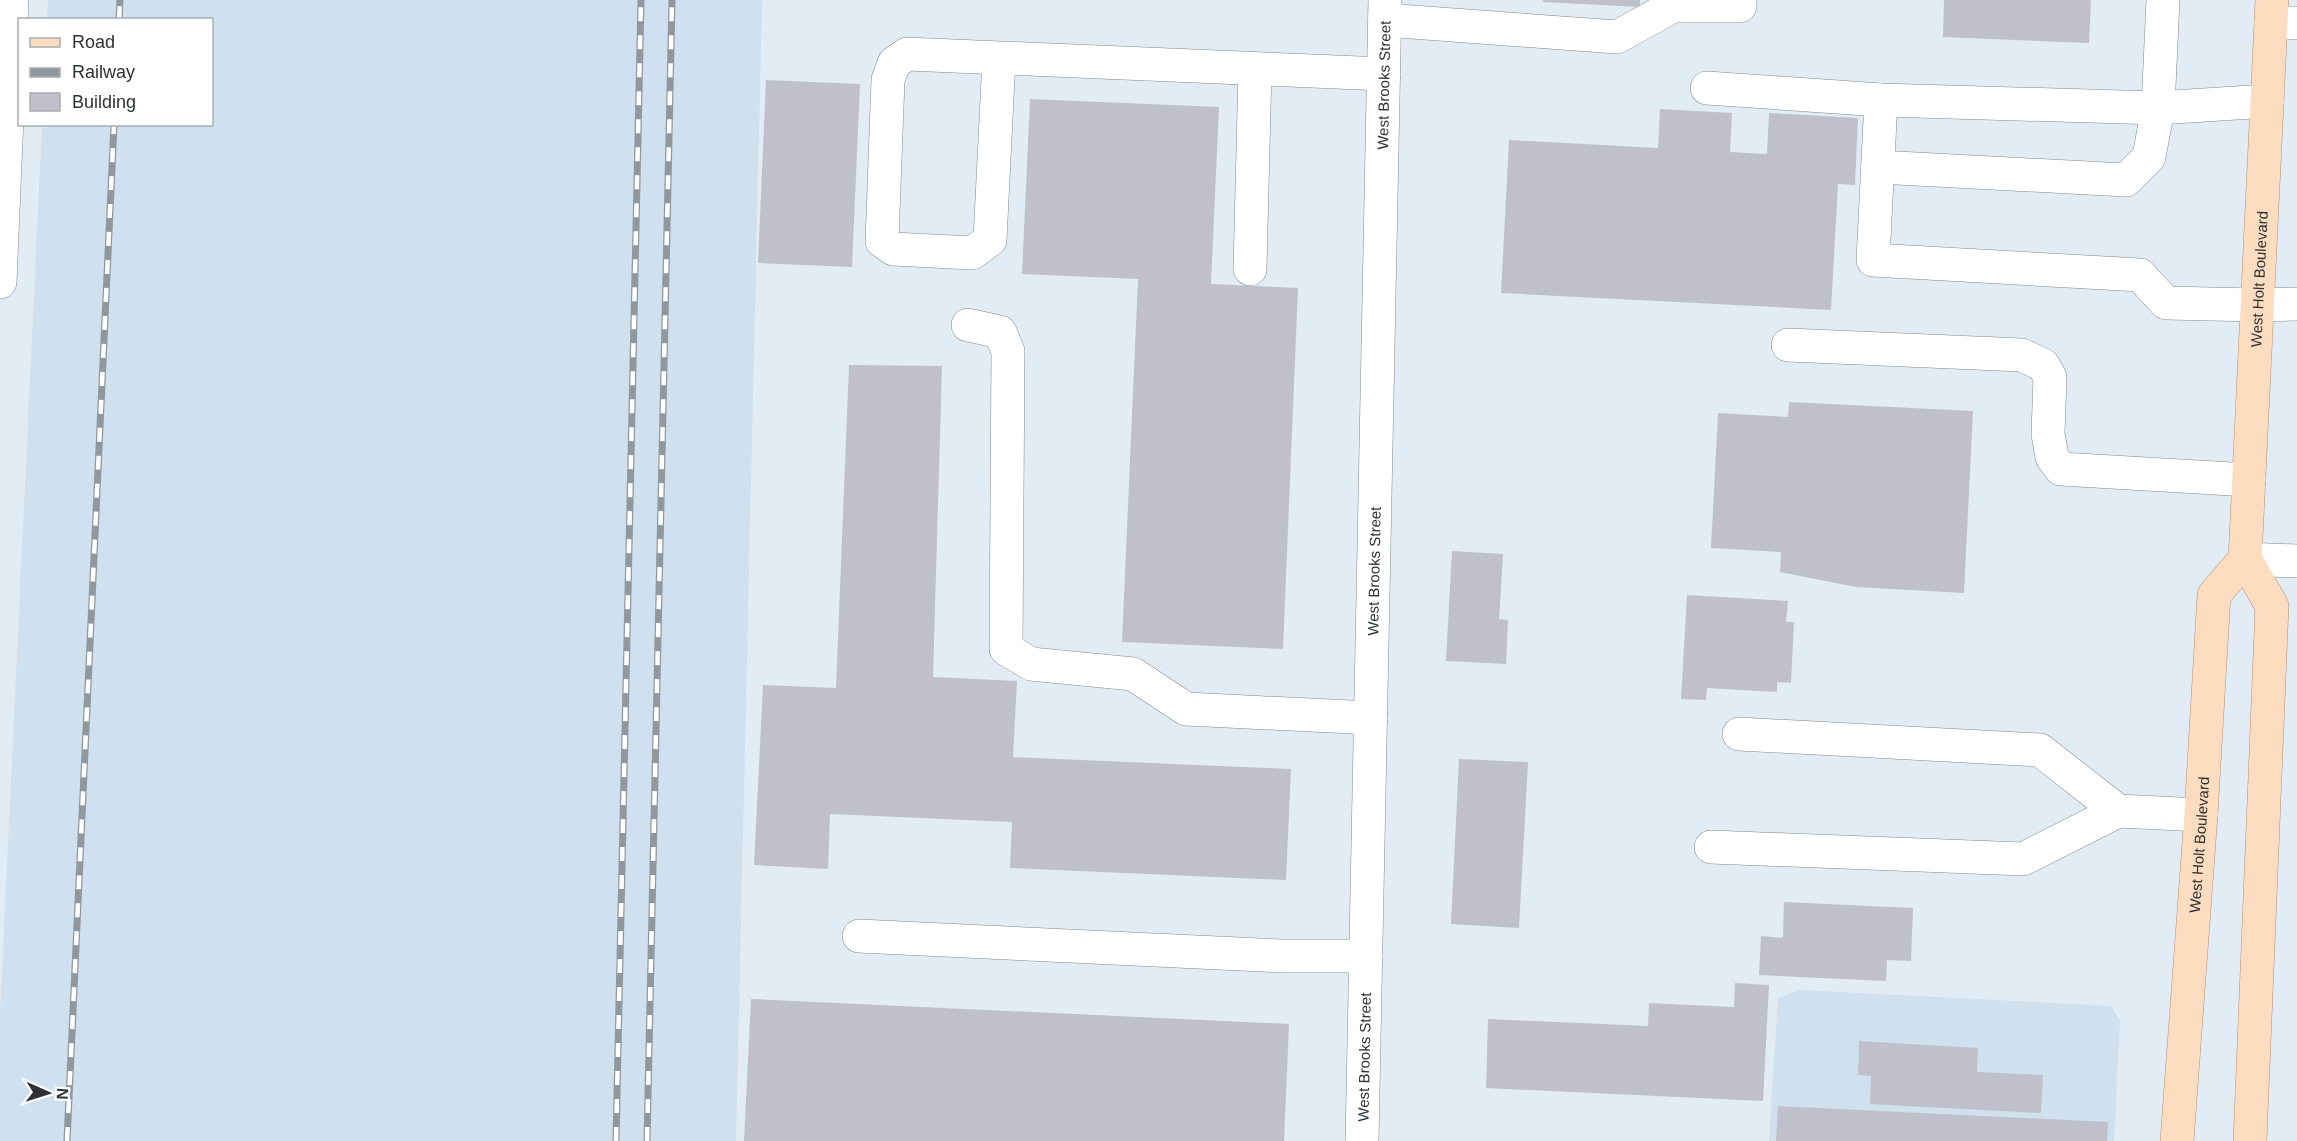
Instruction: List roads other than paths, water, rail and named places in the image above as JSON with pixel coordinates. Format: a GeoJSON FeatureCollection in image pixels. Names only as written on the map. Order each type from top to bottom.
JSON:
{"type":"FeatureCollection","features":[{"type":"Feature","properties":{"kind":"main road","name":"West Holt Boulevard"},"geometry":{"type":"LineString","coordinates":[[2177,1141],[2201,815],[2214,595],[2245,559],[2267,101],[2280,15]]}},
{"type":"Feature","properties":{"kind":"main road"},"geometry":{"type":"LineString","coordinates":[[2245,559],[2272,606],[2250,1141]]}},
{"type":"Feature","properties":{"kind":"street"},"geometry":{"type":"LineString","coordinates":[[0,282],[12,0]]}},
{"type":"Feature","properties":{"kind":"street"},"geometry":{"type":"LineString","coordinates":[[1385,10],[1617,37],[1673,6],[1740,6],[1740,0]]}},
{"type":"Feature","properties":{"kind":"street"},"geometry":{"type":"LineString","coordinates":[[1878,167],[2126,180],[2149,157],[2158,108],[2163,0]]}},
{"type":"Feature","properties":{"kind":"street","name":"West Brooks Street"},"geometry":{"type":"LineString","coordinates":[[1362,1141],[1385,10]]}},
{"type":"Feature","properties":{"kind":"street"},"geometry":{"type":"LineString","coordinates":[[999,58],[990,240],[972,253],[893,249],[882,241],[888,80],[894,63],[908,54],[1384,74]]}},
{"type":"Feature","properties":{"kind":"street"},"geometry":{"type":"LineString","coordinates":[[1250,269],[1255,69]]}},
{"type":"Feature","properties":{"kind":"street"},"geometry":{"type":"LineString","coordinates":[[1707,88],[1881,100],[2158,108],[2267,101]]}},
{"type":"Feature","properties":{"kind":"street"},"geometry":{"type":"LineString","coordinates":[[1881,100],[1873,260],[2140,275],[2166,303],[2297,304]]}},
{"type":"Feature","properties":{"kind":"street"},"geometry":{"type":"LineString","coordinates":[[968,326],[999,332],[1008,351],[1006,649],[1031,664],[1133,674],[1186,710],[1371,717]]}},
{"type":"Feature","properties":{"kind":"street"},"geometry":{"type":"LineString","coordinates":[[1788,345],[2022,355],[2043,365],[2050,377],[2048,434],[2052,457],[2061,469],[2249,480]]}},
{"type":"Feature","properties":{"kind":"street"},"geometry":{"type":"LineString","coordinates":[[2245,559],[2297,561]]}},
{"type":"Feature","properties":{"kind":"street"},"geometry":{"type":"LineString","coordinates":[[1739,734],[2040,750],[2118,811]]}},
{"type":"Feature","properties":{"kind":"street"},"geometry":{"type":"LineString","coordinates":[[1711,847],[2023,859],[2118,811],[2201,815]]}},
{"type":"Feature","properties":{"kind":"street"},"geometry":{"type":"LineString","coordinates":[[859,936],[1282,956],[1366,956]]}},
{"type":"Feature","properties":{"kind":"railway"},"geometry":{"type":"LineString","coordinates":[[119,18],[120,0]]}},
{"type":"Feature","properties":{"kind":"railway"},"geometry":{"type":"LineString","coordinates":[[616,1141],[641,0]]}},
{"type":"Feature","properties":{"kind":"railway"},"geometry":{"type":"LineString","coordinates":[[647,1141],[672,0]]}},
{"type":"Feature","properties":{"kind":"railway"},"geometry":{"type":"LineString","coordinates":[[67,1141],[114,126]]}}]}
